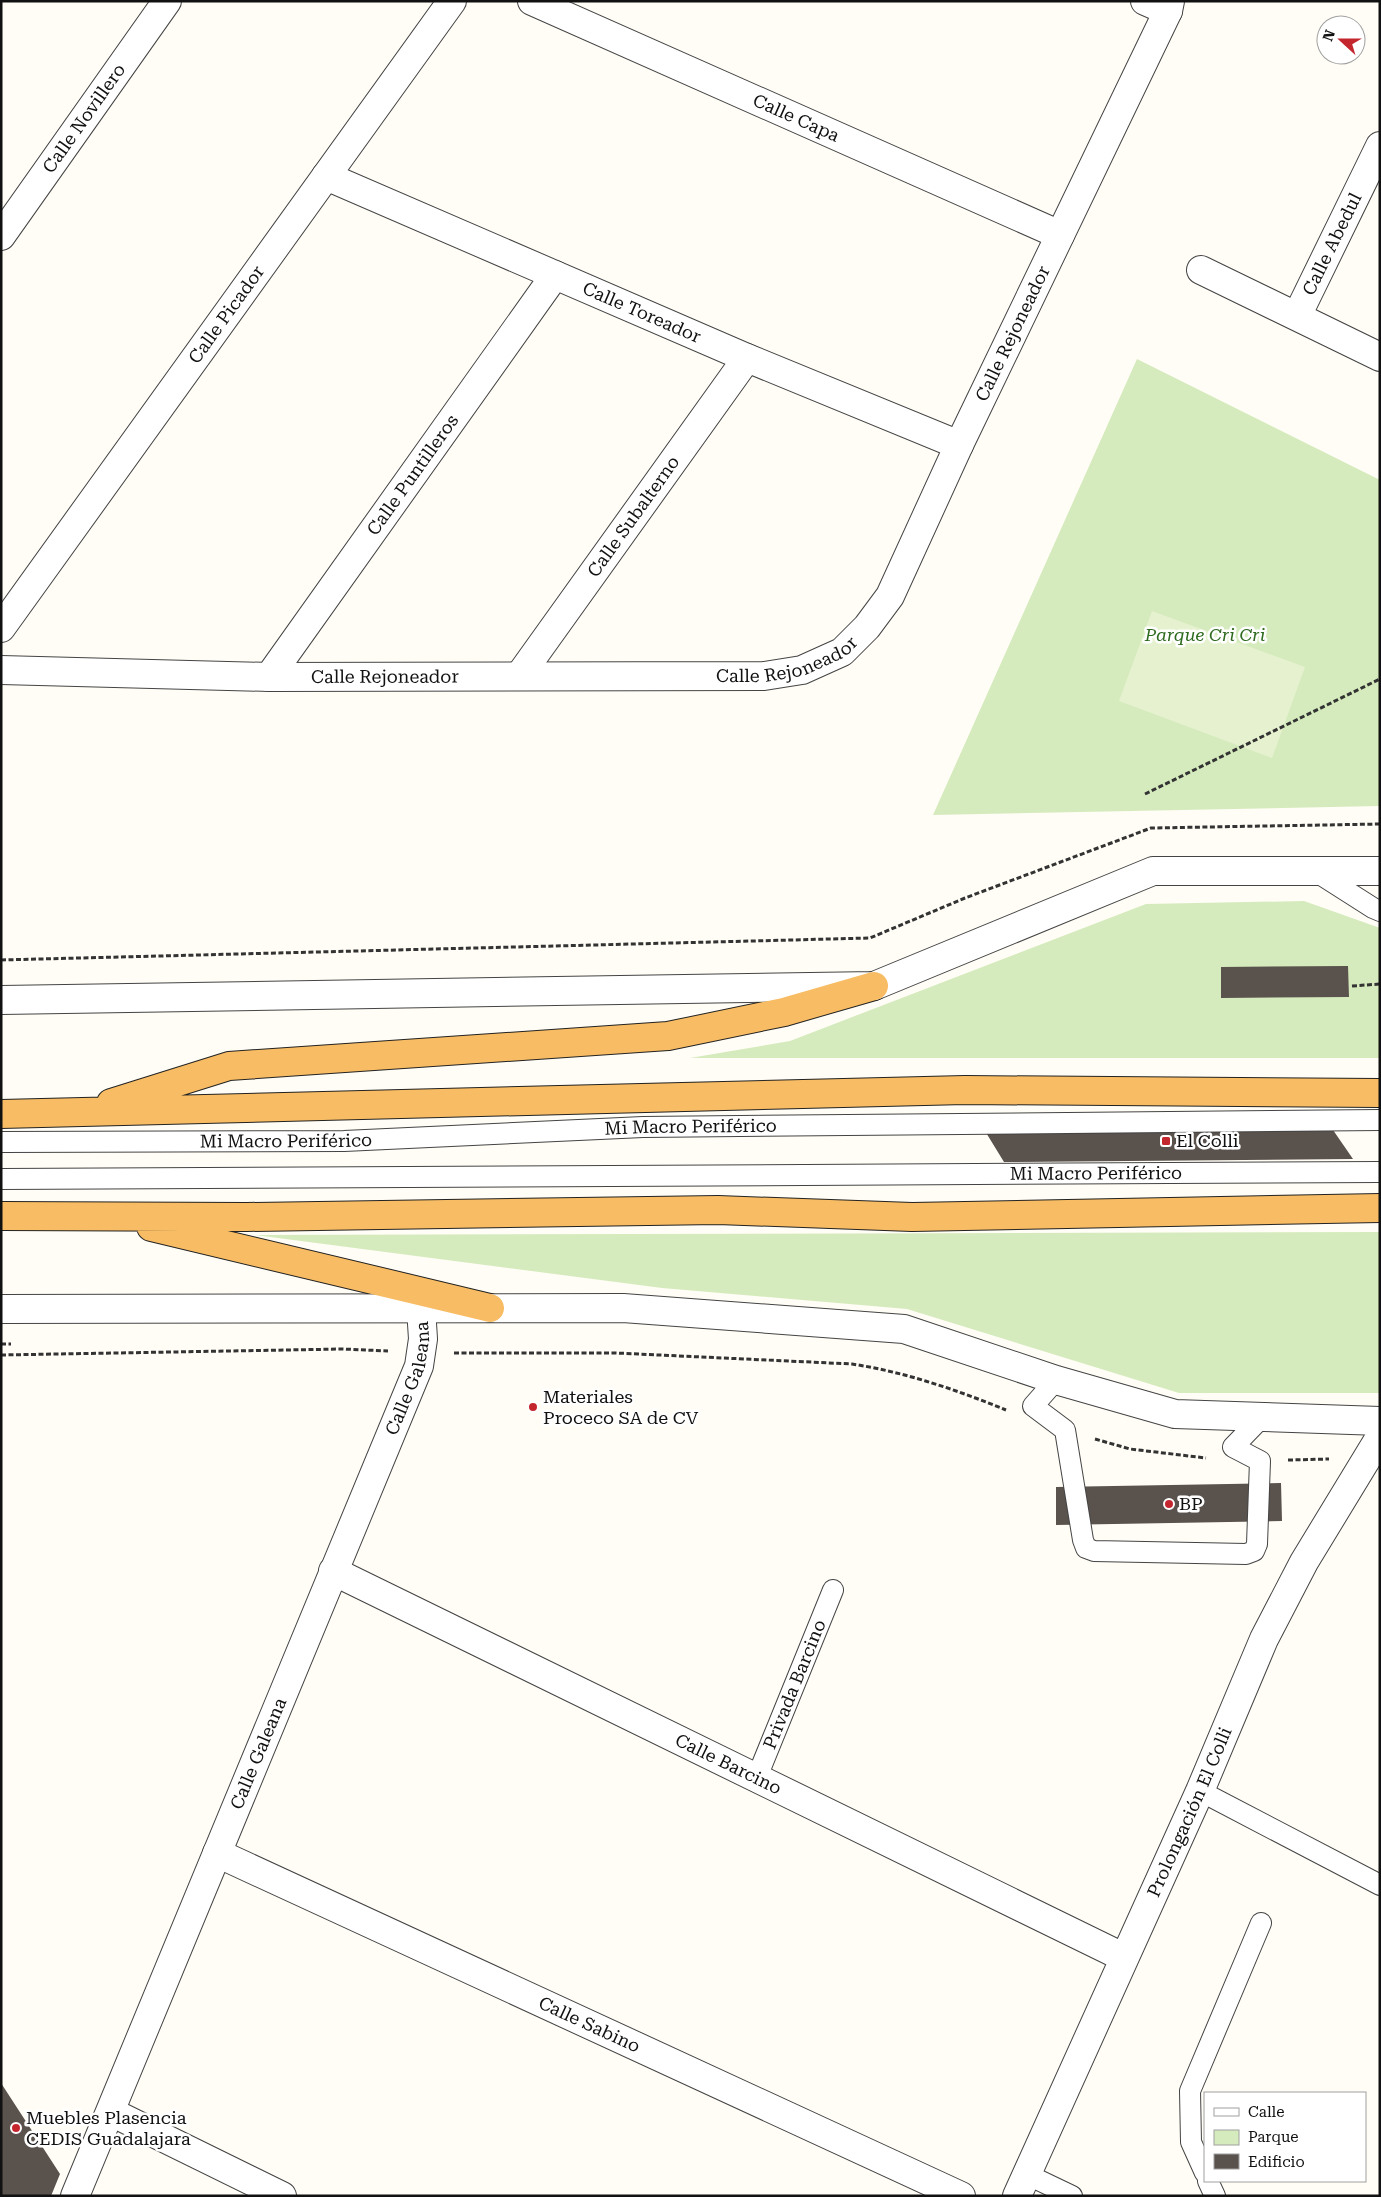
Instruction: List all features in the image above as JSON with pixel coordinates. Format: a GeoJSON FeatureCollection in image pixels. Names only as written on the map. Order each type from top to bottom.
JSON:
{"type":"FeatureCollection","features":[{"type":"Feature","properties":{"kind":"highway"},"geometry":{"type":"LineString","coordinates":[[81,1113],[229,1066],[668,1036],[719,1027],[784,1012],[874,986]]}},
{"type":"Feature","properties":{"kind":"highway"},"geometry":{"type":"LineString","coordinates":[[1,1114],[964,1090],[1380,1093]]}},
{"type":"Feature","properties":{"kind":"highway"},"geometry":{"type":"LineString","coordinates":[[1,1216],[247,1217],[718,1210],[912,1217],[1380,1208]]}},
{"type":"Feature","properties":{"kind":"highway"},"geometry":{"type":"LineString","coordinates":[[106,1216],[490,1308]]}},
{"type":"Feature","properties":{"kind":"street","name":"Calle Novillero"},"geometry":{"type":"LineString","coordinates":[[1,236],[167,1]]}},
{"type":"Feature","properties":{"kind":"street","name":"Calle Picador"},"geometry":{"type":"LineString","coordinates":[[1,628],[452,1]]}},
{"type":"Feature","properties":{"kind":"street","name":"Calle Capa"},"geometry":{"type":"LineString","coordinates":[[532,1],[1060,235]]}},
{"type":"Feature","properties":{"kind":"street","name":"Calle Rejoneador"},"geometry":{"type":"LineString","coordinates":[[1,670],[269,677],[764,676],[802,670],[842,652],[867,627],[890,596],[958,445],[1060,235],[1161,5]]}},
{"type":"Feature","properties":{"kind":"street","name":"Calle Abedul"},"geometry":{"type":"LineString","coordinates":[[1297,316],[1380,146]]}},
{"type":"Feature","properties":{"kind":"street","name":"Calle Toreador"},"geometry":{"type":"LineString","coordinates":[[326,176],[747,358],[958,445]]}},
{"type":"Feature","properties":{"kind":"street"},"geometry":{"type":"LineString","coordinates":[[1201,270],[1380,357]]}},
{"type":"Feature","properties":{"kind":"street","name":"Calle Puntilleros"},"geometry":{"type":"LineString","coordinates":[[269,677],[555,275]]}},
{"type":"Feature","properties":{"kind":"street","name":"Calle Subalterno"},"geometry":{"type":"LineString","coordinates":[[520,675],[747,358]]}},
{"type":"Feature","properties":{"kind":"street"},"geometry":{"type":"LineString","coordinates":[[1,1000],[874,986],[1153,871],[1380,871]]}},
{"type":"Feature","properties":{"kind":"street","name":"Calle Galeana"},"geometry":{"type":"LineString","coordinates":[[75,2196],[419,1366],[421,1352],[421,1308]]}},
{"type":"Feature","properties":{"kind":"street"},"geometry":{"type":"LineString","coordinates":[[1,1309],[623,1308],[904,1329],[1056,1380],[1176,1414],[1380,1421]]}},
{"type":"Feature","properties":{"kind":"street","name":"Prolongación El Colli"},"geometry":{"type":"LineString","coordinates":[[1021,2185],[1200,1791],[1264,1639],[1304,1562],[1380,1436]]}},
{"type":"Feature","properties":{"kind":"street","name":"Calle Barcino"},"geometry":{"type":"LineString","coordinates":[[333,1571],[1123,1957]]}},
{"type":"Feature","properties":{"kind":"street","name":"Calle Sabino"},"geometry":{"type":"LineString","coordinates":[[217,1853],[961,2196]]}},
{"type":"Feature","properties":{"kind":"street"},"geometry":{"type":"LineString","coordinates":[[111,2112],[282,2196]]}},
{"type":"Feature","properties":{"kind":"lane"},"geometry":{"type":"LineString","coordinates":[[1315,871],[1373,908],[1380,910]]}},
{"type":"Feature","properties":{"kind":"lane","name":"Mi Macro Periférico"},"geometry":{"type":"LineString","coordinates":[[1,1142],[344,1141],[643,1127],[1380,1120]]}},
{"type":"Feature","properties":{"kind":"lane","name":"Mi Macro Periférico"},"geometry":{"type":"LineString","coordinates":[[1,1179],[1380,1172]]}},
{"type":"Feature","properties":{"kind":"lane"},"geometry":{"type":"LineString","coordinates":[[1056,1380],[1032,1406],[1065,1430],[1083,1540],[1086,1548],[1094,1551],[1246,1554],[1254,1551],[1257,1544],[1260,1462],[1233,1447],[1263,1416]]}},
{"type":"Feature","properties":{"kind":"lane","name":"Privada Barcino"},"geometry":{"type":"LineString","coordinates":[[756,1777],[833,1590]]}},
{"type":"Feature","properties":{"kind":"lane"},"geometry":{"type":"LineString","coordinates":[[1200,1791],[1380,1885]]}},
{"type":"Feature","properties":{"kind":"lane"},"geometry":{"type":"LineString","coordinates":[[1204,2171],[1191,2142],[1190,2092],[1262,1923]]}},
{"type":"Feature","properties":{"kind":"lane"},"geometry":{"type":"LineString","coordinates":[[1208,2182],[1215,2196]]}},
{"type":"Feature","properties":{"kind":"lane"},"geometry":{"type":"LineString","coordinates":[[1021,2185],[1072,2196]]}},
{"type":"Feature","properties":{"kind":"path"},"geometry":{"type":"LineString","coordinates":[[1145,794],[1380,679]]}},
{"type":"Feature","properties":{"kind":"path"},"geometry":{"type":"LineString","coordinates":[[1,960],[870,938],[966,898],[1151,828],[1380,824]]}},
{"type":"Feature","properties":{"kind":"path"},"geometry":{"type":"LineString","coordinates":[[1352,986],[1380,984]]}},
{"type":"Feature","properties":{"kind":"path"},"geometry":{"type":"LineString","coordinates":[[1,1344],[21,1344]]}},
{"type":"Feature","properties":{"kind":"path"},"geometry":{"type":"LineString","coordinates":[[1,1355],[343,1349],[421,1352],[616,1353],[852,1364],[880,1368],[907,1376],[1011,1412]]}},
{"type":"Feature","properties":{"kind":"path"},"geometry":{"type":"LineString","coordinates":[[1065,1430],[1130,1448],[1183,1456],[1260,1462],[1366,1460]]}},
{"type":"Feature","properties":{"kind":"green space","name":"Parque Cri Cri"},"geometry":{"type":"Polygon","coordinates":[[[1137,359],[1380,480],[1380,806],[933,815],[1137,359]]]}},
{"type":"Feature","properties":{"kind":"green space"},"geometry":{"type":"Polygon","coordinates":[[[1152,611],[1305,667],[1272,758],[1119,701],[1152,611]]]}},
{"type":"Feature","properties":{"kind":"green space"},"geometry":{"type":"Polygon","coordinates":[[[1304,901],[1380,928],[1380,1058],[690,1058],[790,1041],[1146,904],[1304,901]]]}},
{"type":"Feature","properties":{"kind":"green space"},"geometry":{"type":"Polygon","coordinates":[[[1380,1232],[1380,1393],[1179,1393],[907,1309],[662,1288],[255,1235],[1380,1232]]]}},
{"type":"Feature","properties":{"kind":"building"},"geometry":{"type":"Polygon","coordinates":[[[1348,966],[1349,997],[1221,998],[1221,967],[1348,966]]]}},
{"type":"Feature","properties":{"kind":"building","name":"El Colli"},"geometry":{"type":"Polygon","coordinates":[[[1333,1130],[1353,1159],[1004,1162],[985,1131],[1333,1130]]]}},
{"type":"Feature","properties":{"kind":"building","name":"BP"},"geometry":{"type":"Polygon","coordinates":[[[1281,1483],[1282,1521],[1056,1525],[1056,1487],[1281,1483]]]}},
{"type":"Feature","properties":{"kind":"building","name":"Muebles Plasencia CEDIS Guadalajara"},"geometry":{"type":"Polygon","coordinates":[[[1,2083],[60,2174],[51,2196],[1,2196],[1,2083]]]}},
{"type":"Feature","properties":{"kind":"place","name":"El Colli"},"geometry":{"type":"Point","coordinates":[1166,1141]}},
{"type":"Feature","properties":{"kind":"place","name":"Materiales Proceco SA de CV"},"geometry":{"type":"Point","coordinates":[533,1407]}},
{"type":"Feature","properties":{"kind":"place","name":"BP"},"geometry":{"type":"Point","coordinates":[1169,1504]}},
{"type":"Feature","properties":{"kind":"place","name":"Muebles Plasencia CEDIS Guadalajara"},"geometry":{"type":"Point","coordinates":[16,2128]}}]}
